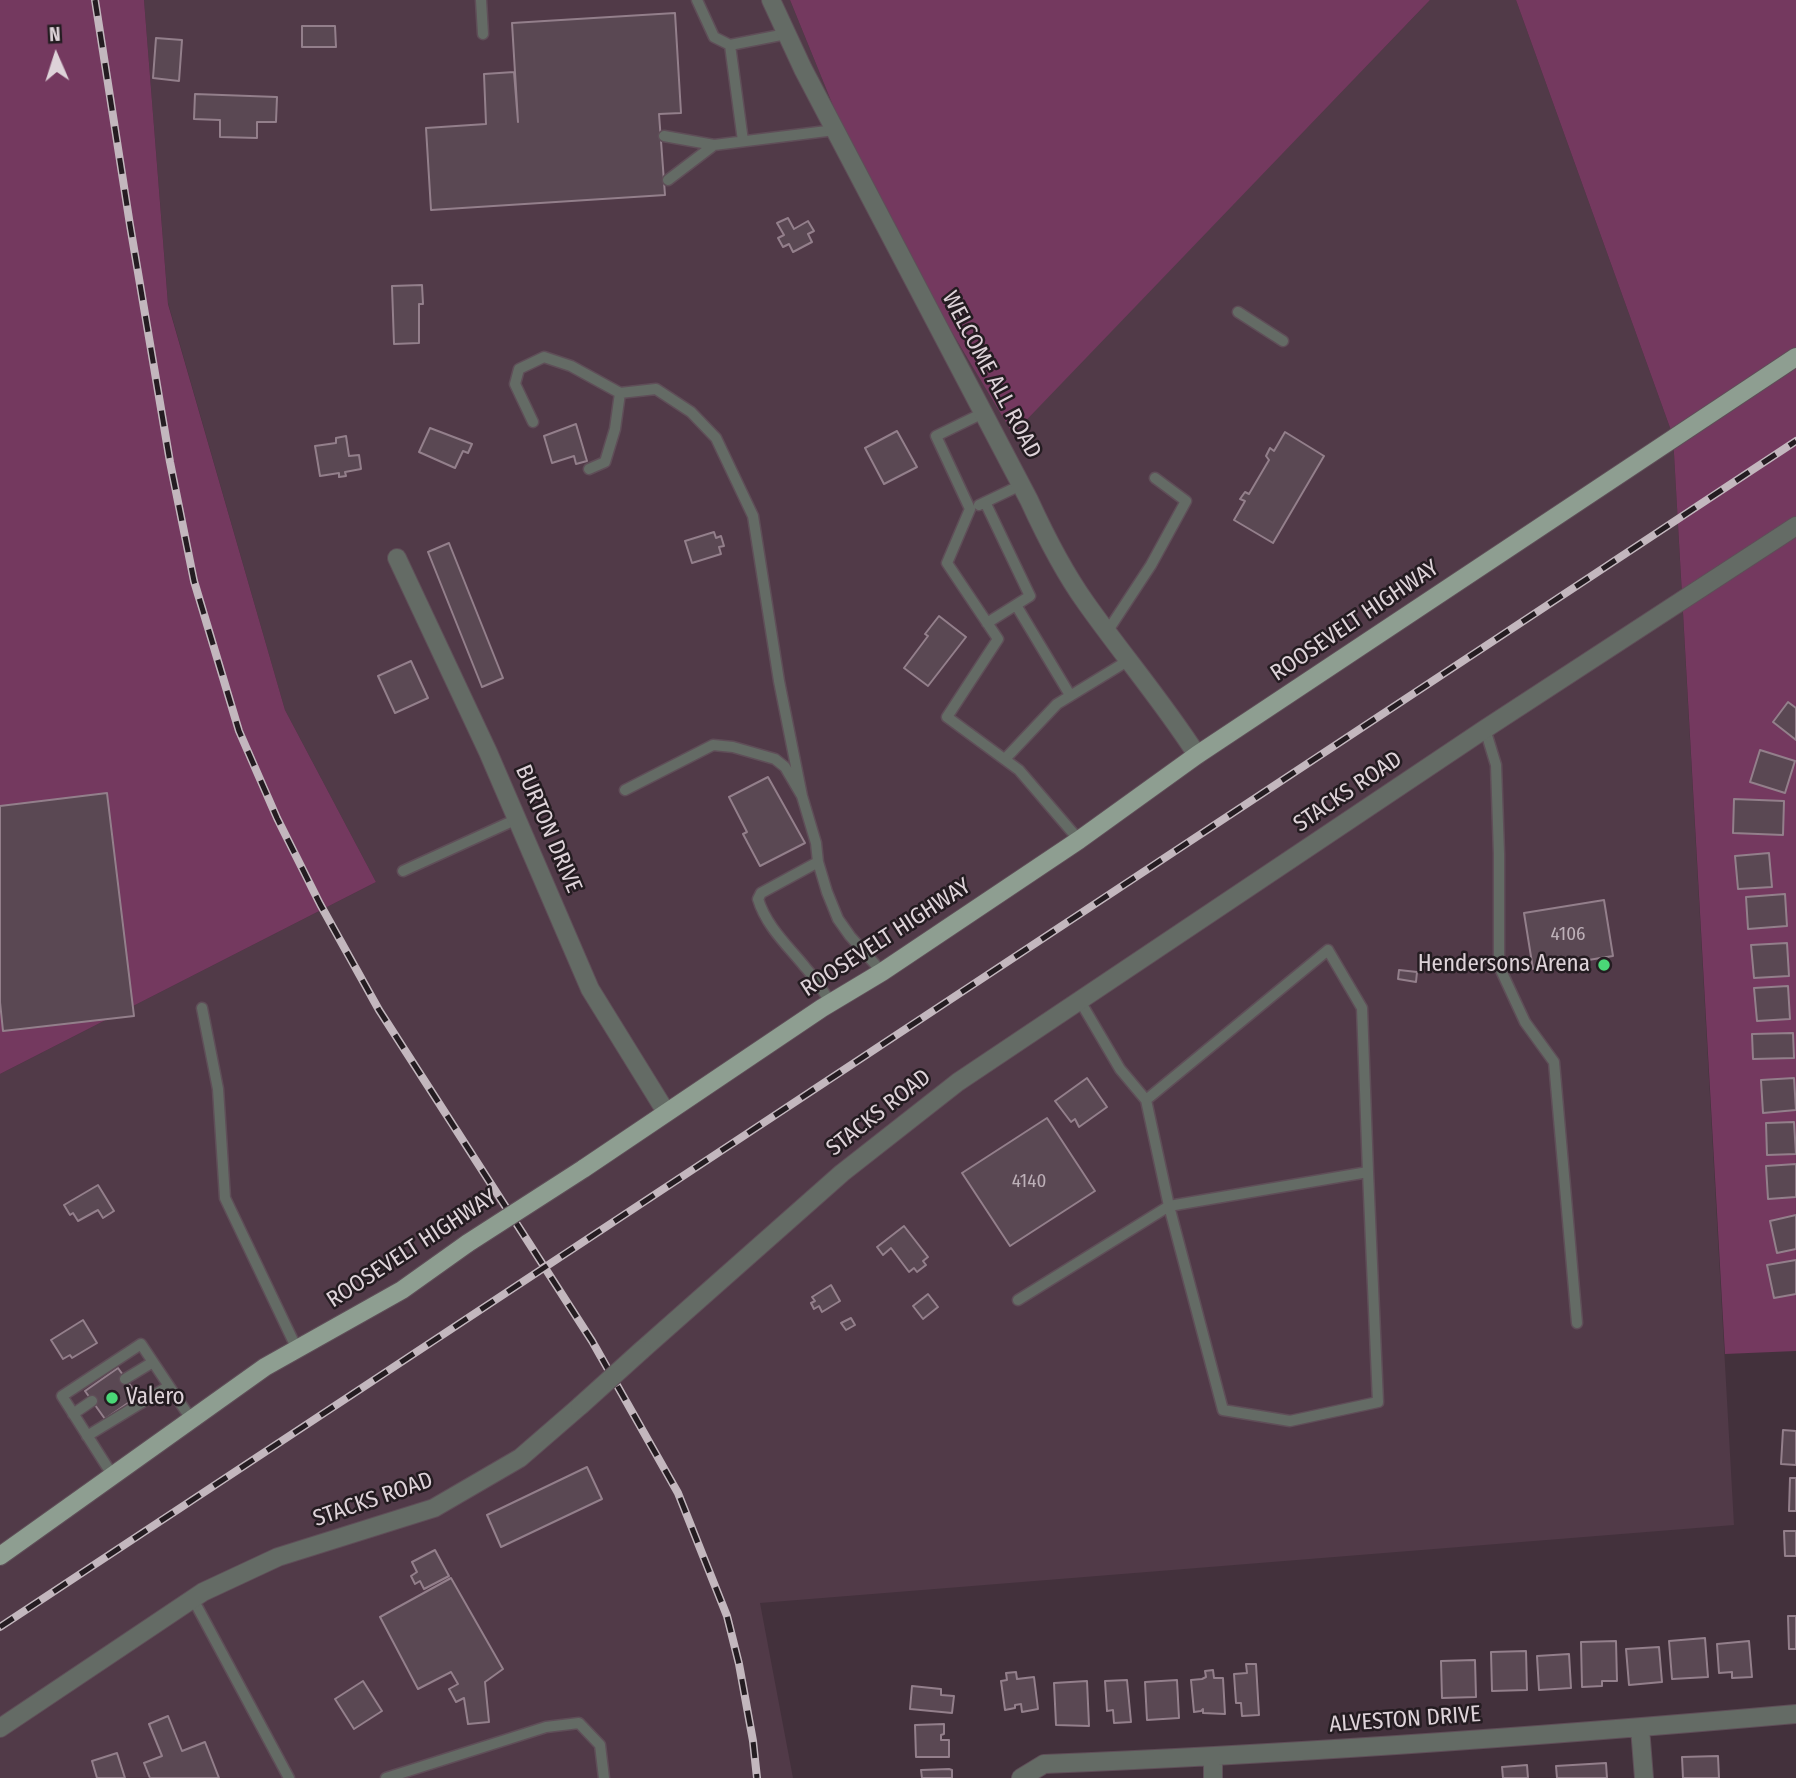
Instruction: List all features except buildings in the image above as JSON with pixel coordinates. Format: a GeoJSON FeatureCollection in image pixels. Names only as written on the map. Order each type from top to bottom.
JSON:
{"type":"FeatureCollection","features":[{"type":"Feature","properties":{"kind":"main road","name":"ROOSEVELT HIGHWAY"},"geometry":{"type":"LineString","coordinates":[[0,1556],[265,1367],[402,1290],[468,1243],[882,972],[1079,840],[1197,755],[1796,357]]}},
{"type":"Feature","properties":{"kind":"street","name":"WELCOME ALL ROAD"},"geometry":{"type":"LineString","coordinates":[[771,0],[835,130],[1044,533],[1071,580],[1197,755]]}},
{"type":"Feature","properties":{"kind":"street","name":"STACKS ROAD"},"geometry":{"type":"LineString","coordinates":[[0,1728],[203,1591],[278,1557],[434,1508],[520,1458],[842,1173],[958,1082],[1485,729],[1796,526]]}},
{"type":"Feature","properties":{"kind":"street","name":"BURTON DRIVE"},"geometry":{"type":"LineString","coordinates":[[397,558],[483,740],[590,989],[667,1112]]}},
{"type":"Feature","properties":{"kind":"street","name":"ALVESTON DRIVE"},"geometry":{"type":"LineString","coordinates":[[1021,1778],[1044,1765],[1213,1757],[1640,1728],[1796,1714]]}},
{"type":"Feature","properties":{"kind":"street"},"geometry":{"type":"LineString","coordinates":[[1640,1728],[1644,1778]]}},
{"type":"Feature","properties":{"kind":"street"},"geometry":{"type":"LineString","coordinates":[[1213,1757],[1213,1778]]}},
{"type":"Feature","properties":{"kind":"lane"},"geometry":{"type":"LineString","coordinates":[[481,0],[483,34]]}},
{"type":"Feature","properties":{"kind":"lane"},"geometry":{"type":"LineString","coordinates":[[697,0],[714,37],[730,45],[786,34]]}},
{"type":"Feature","properties":{"kind":"lane"},"geometry":{"type":"LineString","coordinates":[[730,45],[743,141]]}},
{"type":"Feature","properties":{"kind":"lane"},"geometry":{"type":"LineString","coordinates":[[664,136],[714,145],[835,130]]}},
{"type":"Feature","properties":{"kind":"lane"},"geometry":{"type":"LineString","coordinates":[[668,180],[714,145]]}},
{"type":"Feature","properties":{"kind":"lane"},"geometry":{"type":"LineString","coordinates":[[1238,312],[1283,341]]}},
{"type":"Feature","properties":{"kind":"lane"},"geometry":{"type":"LineString","coordinates":[[533,422],[515,384],[519,369],[544,357],[571,366],[620,393],[656,389],[691,412],[716,438],[753,516],[779,681],[802,796],[817,843],[818,862],[827,892],[838,919],[882,972]]}},
{"type":"Feature","properties":{"kind":"lane"},"geometry":{"type":"LineString","coordinates":[[589,470],[605,462],[615,429],[620,393]]}},
{"type":"Feature","properties":{"kind":"lane"},"geometry":{"type":"LineString","coordinates":[[970,509],[936,436],[983,413]]}},
{"type":"Feature","properties":{"kind":"lane"},"geometry":{"type":"LineString","coordinates":[[1107,632],[1151,565],[1186,501],[1155,478]]}},
{"type":"Feature","properties":{"kind":"lane"},"geometry":{"type":"LineString","coordinates":[[1021,485],[970,509],[947,563],[998,639],[947,717],[1020,770],[1079,840]]}},
{"type":"Feature","properties":{"kind":"lane"},"geometry":{"type":"LineString","coordinates":[[985,502],[1030,596],[987,623]]}},
{"type":"Feature","properties":{"kind":"lane"},"geometry":{"type":"LineString","coordinates":[[1016,605],[1070,695]]}},
{"type":"Feature","properties":{"kind":"lane"},"geometry":{"type":"LineString","coordinates":[[1005,759],[1057,704],[1129,660]]}},
{"type":"Feature","properties":{"kind":"lane"},"geometry":{"type":"LineString","coordinates":[[1485,729],[1496,765],[1499,966],[1525,1022],[1554,1062],[1577,1323]]}},
{"type":"Feature","properties":{"kind":"lane"},"geometry":{"type":"LineString","coordinates":[[625,789],[713,745],[733,747],[775,759],[785,767],[802,796]]}},
{"type":"Feature","properties":{"kind":"lane"},"geometry":{"type":"LineString","coordinates":[[402,871],[517,819]]}},
{"type":"Feature","properties":{"kind":"lane"},"geometry":{"type":"LineString","coordinates":[[818,862],[761,893],[758,900],[775,932],[808,969],[831,1003]]}},
{"type":"Feature","properties":{"kind":"lane"},"geometry":{"type":"LineString","coordinates":[[1080,1001],[1120,1069],[1146,1100],[1169,1206],[1223,1410],[1290,1421],[1344,1407],[1378,1402],[1362,1008],[1328,950],[1146,1100]]}},
{"type":"Feature","properties":{"kind":"lane"},"geometry":{"type":"LineString","coordinates":[[202,1007],[218,1089],[225,1198],[297,1349]]}},
{"type":"Feature","properties":{"kind":"lane"},"geometry":{"type":"LineString","coordinates":[[1018,1300],[1169,1206],[1368,1172]]}},
{"type":"Feature","properties":{"kind":"lane"},"geometry":{"type":"LineString","coordinates":[[113,1475],[62,1396],[141,1344],[191,1419]]}},
{"type":"Feature","properties":{"kind":"lane"},"geometry":{"type":"LineString","coordinates":[[125,1379],[153,1362]]}},
{"type":"Feature","properties":{"kind":"lane"},"geometry":{"type":"LineString","coordinates":[[87,1436],[169,1386]]}},
{"type":"Feature","properties":{"kind":"lane"},"geometry":{"type":"LineString","coordinates":[[72,1414],[92,1401]]}},
{"type":"Feature","properties":{"kind":"lane"},"geometry":{"type":"LineString","coordinates":[[193,1599],[289,1778]]}},
{"type":"Feature","properties":{"kind":"lane"},"geometry":{"type":"LineString","coordinates":[[386,1778],[546,1727],[579,1723],[600,1745],[604,1778]]}},
{"type":"Feature","properties":{"kind":"shaded area"},"geometry":{"type":"Polygon","coordinates":[[[0,0],[144,0],[168,304],[285,710],[376,882],[0,1074],[0,0]]]}},
{"type":"Feature","properties":{"kind":"shaded area"},"geometry":{"type":"Polygon","coordinates":[[[144,0],[790,0],[869,194],[1013,433],[1430,0],[1516,0],[1673,436],[1734,1525],[760,1603],[793,1778],[0,1778],[0,1074],[376,882],[285,710],[168,303],[144,0]]]}},
{"type":"Feature","properties":{"kind":"shaded area"},"geometry":{"type":"Polygon","coordinates":[[[790,0],[1430,0],[1013,434],[869,194],[790,0]]]}},
{"type":"Feature","properties":{"kind":"shaded area"},"geometry":{"type":"Polygon","coordinates":[[[1516,0],[1796,0],[1796,1351],[1725,1354],[1673,436],[1516,0]]]}},
{"type":"Feature","properties":{"kind":"railway"},"geometry":{"type":"LineString","coordinates":[[95,0],[170,462],[194,581],[239,731],[277,818],[320,904],[379,1010],[592,1341],[678,1493],[727,1616],[739,1664],[757,1778]]}},
{"type":"Feature","properties":{"kind":"railway"},"geometry":{"type":"LineString","coordinates":[[0,1627],[1796,441]]}},
{"type":"Feature","properties":{"kind":"place","name":"Hendersons Arena"},"geometry":{"type":"Point","coordinates":[1604,965]}},
{"type":"Feature","properties":{"kind":"place","name":"Valero"},"geometry":{"type":"Point","coordinates":[112,1398]}}]}
